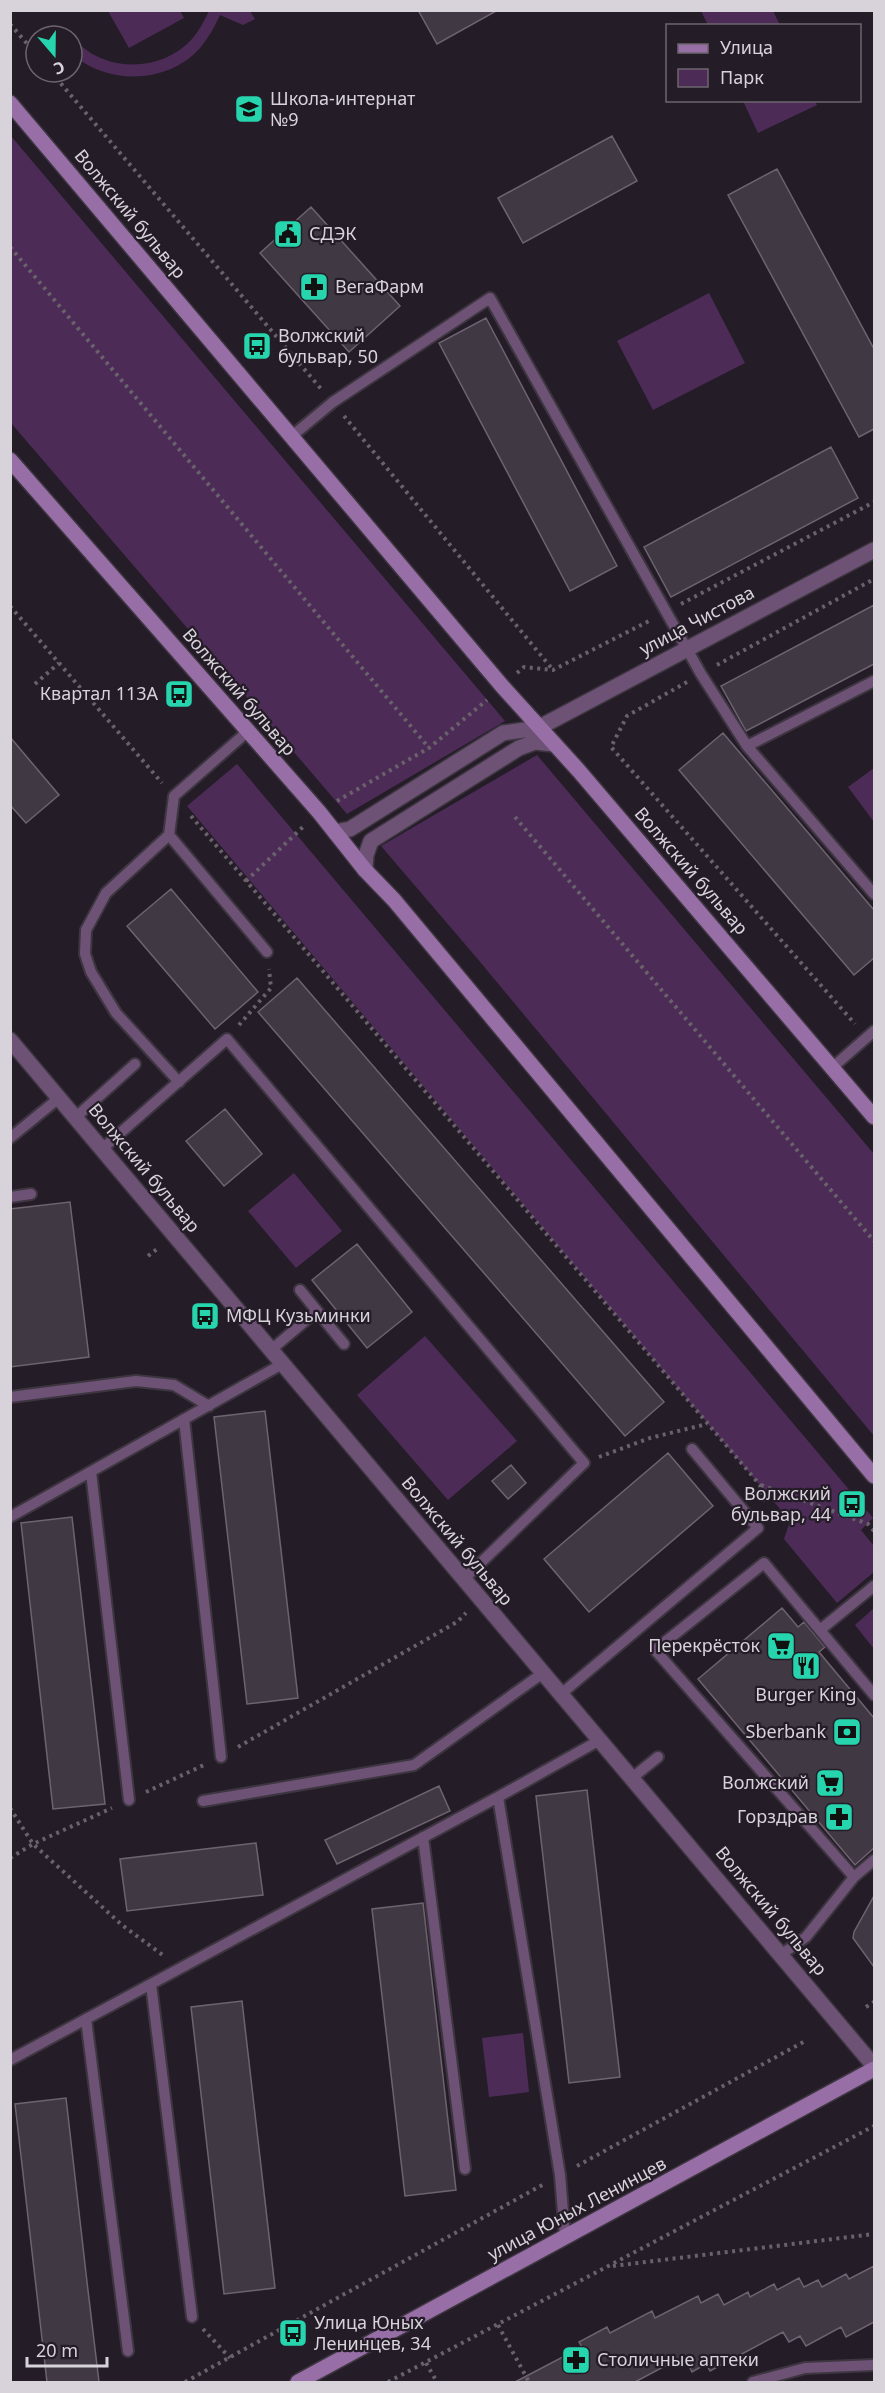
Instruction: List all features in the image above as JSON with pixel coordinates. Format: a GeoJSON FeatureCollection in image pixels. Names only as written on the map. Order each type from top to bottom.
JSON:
{"type":"FeatureCollection","features":[{"type":"Feature","properties":{"kind":"main road","name":"Волжский бульвар"},"geometry":{"type":"LineString","coordinates":[[10,102],[502,686],[579,771],[874,1117]]}},
{"type":"Feature","properties":{"kind":"main road","name":"Волжский бульвар"},"geometry":{"type":"LineString","coordinates":[[10,459],[319,812],[364,870],[394,900],[874,1476]]}},
{"type":"Feature","properties":{"kind":"main road","name":"улица Юных Ленинцев"},"geometry":{"type":"LineString","coordinates":[[304,2381],[874,2068]]}},
{"type":"Feature","properties":{"kind":"street","name":"улица Чистова"},"geometry":{"type":"LineString","coordinates":[[335,832],[350,829],[503,733],[538,728],[874,550]]}},
{"type":"Feature","properties":{"kind":"street"},"geometry":{"type":"LineString","coordinates":[[364,870],[371,842],[519,748],[535,742],[553,744]]}},
{"type":"Feature","properties":{"kind":"street","name":"Волжский бульвар"},"geometry":{"type":"LineString","coordinates":[[10,1040],[782,1954],[874,2068]]}},
{"type":"Feature","properties":{"kind":"lane"},"geometry":{"type":"LineString","coordinates":[[292,436],[333,402],[490,298],[701,674],[747,746],[874,894]]}},
{"type":"Feature","properties":{"kind":"lane"},"geometry":{"type":"LineString","coordinates":[[747,746],[874,681]]}},
{"type":"Feature","properties":{"kind":"lane"},"geometry":{"type":"LineString","coordinates":[[179,1082],[116,1013],[91,972],[85,954],[86,930],[106,893],[170,835],[174,796],[247,732]]}},
{"type":"Feature","properties":{"kind":"lane"},"geometry":{"type":"LineString","coordinates":[[170,835],[267,952]]}},
{"type":"Feature","properties":{"kind":"lane"},"geometry":{"type":"LineString","coordinates":[[833,1067],[871,1034]]}},
{"type":"Feature","properties":{"kind":"lane"},"geometry":{"type":"LineString","coordinates":[[102,1149],[227,1040],[584,1462],[464,1579]]}},
{"type":"Feature","properties":{"kind":"lane"},"geometry":{"type":"LineString","coordinates":[[76,1117],[135,1064]]}},
{"type":"Feature","properties":{"kind":"lane"},"geometry":{"type":"LineString","coordinates":[[10,1138],[59,1098]]}},
{"type":"Feature","properties":{"kind":"lane"},"geometry":{"type":"LineString","coordinates":[[10,1197],[31,1194]]}},
{"type":"Feature","properties":{"kind":"lane"},"geometry":{"type":"LineString","coordinates":[[300,1290],[344,1344]]}},
{"type":"Feature","properties":{"kind":"lane"},"geometry":{"type":"LineString","coordinates":[[272,1349],[317,1311]]}},
{"type":"Feature","properties":{"kind":"lane"},"geometry":{"type":"LineString","coordinates":[[10,1516],[284,1363]]}},
{"type":"Feature","properties":{"kind":"lane"},"geometry":{"type":"LineString","coordinates":[[10,1397],[136,1381],[174,1385],[209,1406]]}},
{"type":"Feature","properties":{"kind":"lane"},"geometry":{"type":"LineString","coordinates":[[184,1419],[220,1757]]}},
{"type":"Feature","properties":{"kind":"lane"},"geometry":{"type":"LineString","coordinates":[[561,1694],[758,1528],[692,1449]]}},
{"type":"Feature","properties":{"kind":"lane"},"geometry":{"type":"LineString","coordinates":[[91,1472],[129,1800]]}},
{"type":"Feature","properties":{"kind":"lane"},"geometry":{"type":"LineString","coordinates":[[854,1877],[655,1650],[764,1563],[874,1695]]}},
{"type":"Feature","properties":{"kind":"lane"},"geometry":{"type":"LineString","coordinates":[[820,1630],[874,1586]]}},
{"type":"Feature","properties":{"kind":"lane"},"geometry":{"type":"LineString","coordinates":[[203,1801],[414,1765],[543,1673]]}},
{"type":"Feature","properties":{"kind":"lane"},"geometry":{"type":"LineString","coordinates":[[10,2060],[600,1740]]}},
{"type":"Feature","properties":{"kind":"lane"},"geometry":{"type":"LineString","coordinates":[[632,1778],[658,1757]]}},
{"type":"Feature","properties":{"kind":"lane"},"geometry":{"type":"LineString","coordinates":[[498,1797],[560,2175],[566,2237]]}},
{"type":"Feature","properties":{"kind":"lane"},"geometry":{"type":"LineString","coordinates":[[423,1838],[465,2169]]}},
{"type":"Feature","properties":{"kind":"lane"},"geometry":{"type":"LineString","coordinates":[[782,1954],[806,1937],[854,1877],[874,1860]]}},
{"type":"Feature","properties":{"kind":"lane"},"geometry":{"type":"LineString","coordinates":[[151,1984],[192,2317]]}},
{"type":"Feature","properties":{"kind":"lane"},"geometry":{"type":"LineString","coordinates":[[86,2019],[128,2351]]}},
{"type":"Feature","properties":{"kind":"lane"},"geometry":{"type":"LineString","coordinates":[[753,2382],[806,2368],[874,2365]]}},
{"type":"Feature","properties":{"kind":"path"},"geometry":{"type":"LineString","coordinates":[[10,24],[24,40]]}},
{"type":"Feature","properties":{"kind":"path"},"geometry":{"type":"LineString","coordinates":[[61,84],[333,402],[553,670]]}},
{"type":"Feature","properties":{"kind":"path"},"geometry":{"type":"LineString","coordinates":[[10,247],[429,748]]}},
{"type":"Feature","properties":{"kind":"path"},"geometry":{"type":"LineString","coordinates":[[246,881],[319,812],[429,748],[524,667],[553,670],[874,502]]}},
{"type":"Feature","properties":{"kind":"path"},"geometry":{"type":"LineString","coordinates":[[871,1034],[611,747],[627,716],[874,579]]}},
{"type":"Feature","properties":{"kind":"path"},"geometry":{"type":"LineString","coordinates":[[10,606],[707,1424],[650,1438],[584,1462]]}},
{"type":"Feature","properties":{"kind":"path"},"geometry":{"type":"LineString","coordinates":[[35,684],[59,663]]}},
{"type":"Feature","properties":{"kind":"path"},"geometry":{"type":"LineString","coordinates":[[515,818],[874,1241]]}},
{"type":"Feature","properties":{"kind":"path"},"geometry":{"type":"LineString","coordinates":[[227,1040],[271,988],[267,952]]}},
{"type":"Feature","properties":{"kind":"path"},"geometry":{"type":"LineString","coordinates":[[148,1256],[157,1249]]}},
{"type":"Feature","properties":{"kind":"path"},"geometry":{"type":"LineString","coordinates":[[760,1485],[868,1524],[874,1531]]}},
{"type":"Feature","properties":{"kind":"path"},"geometry":{"type":"LineString","coordinates":[[457,1622],[466,1613]]}},
{"type":"Feature","properties":{"kind":"path"},"geometry":{"type":"LineString","coordinates":[[10,1808],[33,1844],[122,1925],[181,1968]]}},
{"type":"Feature","properties":{"kind":"path"},"geometry":{"type":"LineString","coordinates":[[866,2007],[874,2002]]}},
{"type":"Feature","properties":{"kind":"path"},"geometry":{"type":"LineString","coordinates":[[388,2382],[874,2126]]}},
{"type":"Feature","properties":{"kind":"path"},"geometry":{"type":"LineString","coordinates":[[609,2266],[874,2234]]}},
{"type":"Feature","properties":{"kind":"path"},"geometry":{"type":"LineString","coordinates":[[185,2382],[330,2303]]}},
{"type":"Feature","properties":{"kind":"path"},"geometry":{"type":"LineString","coordinates":[[192,2317],[230,2358]]}},
{"type":"Feature","properties":{"kind":"path"},"geometry":{"type":"LineString","coordinates":[[498,2325],[529,2382]]}},
{"type":"Feature","properties":{"kind":"path"},"geometry":{"type":"LineString","coordinates":[[426,2363],[436,2382]]}},
{"type":"Feature","properties":{"kind":"green space"},"geometry":{"type":"Polygon","coordinates":[[[108,11],[180,11],[184,18],[129,48],[108,11]]]}},
{"type":"Feature","properties":{"kind":"green space"},"geometry":{"type":"Polygon","coordinates":[[[209,11],[250,11],[255,19],[243,25],[220,15],[204,43],[188,59],[156,74],[120,76],[103,72],[84,62],[84,48],[98,57],[114,62],[148,63],[179,50],[192,39],[209,11]]]}},
{"type":"Feature","properties":{"kind":"green space"},"geometry":{"type":"Polygon","coordinates":[[[701,11],[773,11],[780,24],[708,24],[701,11]]]}},
{"type":"Feature","properties":{"kind":"green space"},"geometry":{"type":"Polygon","coordinates":[[[743,102],[816,102],[817,105],[758,133],[743,102]]]}},
{"type":"Feature","properties":{"kind":"green space"},"geometry":{"type":"Polygon","coordinates":[[[10,136],[505,721],[347,814],[11,423],[10,136]]]}},
{"type":"Feature","properties":{"kind":"green space"},"geometry":{"type":"Polygon","coordinates":[[[709,293],[745,363],[653,410],[617,341],[709,293]]]}},
{"type":"Feature","properties":{"kind":"green space"},"geometry":{"type":"Polygon","coordinates":[[[537,755],[874,1154],[874,1436],[381,846],[537,755]]]}},
{"type":"Feature","properties":{"kind":"green space"},"geometry":{"type":"Polygon","coordinates":[[[237,764],[873,1518],[861,1530],[874,1546],[874,1572],[837,1603],[784,1539],[790,1521],[187,806],[237,764]]]}},
{"type":"Feature","properties":{"kind":"green space"},"geometry":{"type":"Polygon","coordinates":[[[874,768],[874,822],[848,787],[874,768]]]}},
{"type":"Feature","properties":{"kind":"green space"},"geometry":{"type":"Polygon","coordinates":[[[294,1173],[342,1231],[296,1268],[248,1211],[294,1173]]]}},
{"type":"Feature","properties":{"kind":"green space"},"geometry":{"type":"Polygon","coordinates":[[[425,1336],[517,1441],[448,1500],[357,1395],[425,1336]]]}},
{"type":"Feature","properties":{"kind":"green space"},"geometry":{"type":"Polygon","coordinates":[[[874,1608],[874,1649],[855,1625],[874,1608]]]}},
{"type":"Feature","properties":{"kind":"green space"},"geometry":{"type":"Polygon","coordinates":[[[523,2033],[529,2092],[489,2097],[482,2038],[523,2033]]]}},
{"type":"Feature","properties":{"kind":"building"},"geometry":{"type":"Polygon","coordinates":[[[418,10],[498,10],[437,44],[418,10]]]}},
{"type":"Feature","properties":{"kind":"building"},"geometry":{"type":"Polygon","coordinates":[[[612,136],[637,181],[523,243],[498,198],[612,136]]]}},
{"type":"Feature","properties":{"kind":"building"},"geometry":{"type":"Polygon","coordinates":[[[777,169],[874,349],[874,429],[859,437],[728,195],[777,169]]]}},
{"type":"Feature","properties":{"kind":"building"},"geometry":{"type":"Polygon","coordinates":[[[311,207],[400,306],[349,352],[260,253],[311,207]]]}},
{"type":"Feature","properties":{"kind":"building"},"geometry":{"type":"Polygon","coordinates":[[[486,318],[617,566],[570,591],[439,343],[486,318]]]}},
{"type":"Feature","properties":{"kind":"building"},"geometry":{"type":"Polygon","coordinates":[[[831,447],[858,498],[671,597],[644,547],[831,447]]]}},
{"type":"Feature","properties":{"kind":"building"},"geometry":{"type":"Polygon","coordinates":[[[874,605],[874,664],[746,731],[721,686],[874,605]]]}},
{"type":"Feature","properties":{"kind":"building"},"geometry":{"type":"Polygon","coordinates":[[[723,733],[874,910],[874,958],[854,975],[679,770],[723,733]]]}},
{"type":"Feature","properties":{"kind":"building"},"geometry":{"type":"Polygon","coordinates":[[[10,737],[59,795],[26,823],[10,805],[10,737]]]}},
{"type":"Feature","properties":{"kind":"building"},"geometry":{"type":"Polygon","coordinates":[[[171,889],[258,992],[215,1029],[127,926],[171,889]]]}},
{"type":"Feature","properties":{"kind":"building"},"geometry":{"type":"Polygon","coordinates":[[[297,978],[664,1402],[625,1436],[258,1012],[297,978]]]}},
{"type":"Feature","properties":{"kind":"building"},"geometry":{"type":"Polygon","coordinates":[[[225,1109],[262,1154],[224,1186],[186,1141],[225,1109]]]}},
{"type":"Feature","properties":{"kind":"building"},"geometry":{"type":"Polygon","coordinates":[[[70,1202],[89,1357],[10,1367],[10,1209],[70,1202]]]}},
{"type":"Feature","properties":{"kind":"building"},"geometry":{"type":"Polygon","coordinates":[[[357,1244],[412,1312],[367,1348],[312,1280],[357,1244]]]}},
{"type":"Feature","properties":{"kind":"building"},"geometry":{"type":"Polygon","coordinates":[[[265,1411],[298,1698],[247,1704],[214,1417],[265,1411]]]}},
{"type":"Feature","properties":{"kind":"building"},"geometry":{"type":"Polygon","coordinates":[[[668,1453],[713,1506],[589,1612],[544,1559],[668,1453]]]}},
{"type":"Feature","properties":{"kind":"building"},"geometry":{"type":"Polygon","coordinates":[[[511,1465],[526,1483],[508,1499],[492,1481],[511,1465]]]}},
{"type":"Feature","properties":{"kind":"building"},"geometry":{"type":"Polygon","coordinates":[[[72,1517],[105,1804],[53,1809],[21,1523],[72,1517]]]}},
{"type":"Feature","properties":{"kind":"building","name":"Волжский"},"geometry":{"type":"Polygon","coordinates":[[[782,1608],[798,1627],[804,1622],[825,1647],[819,1652],[874,1718],[874,1848],[855,1865],[698,1679],[782,1608]]]}},
{"type":"Feature","properties":{"kind":"building"},"geometry":{"type":"Polygon","coordinates":[[[439,1786],[450,1811],[337,1864],[325,1840],[439,1786]]]}},
{"type":"Feature","properties":{"kind":"building"},"geometry":{"type":"Polygon","coordinates":[[[587,1790],[620,2077],[569,2083],[536,1796],[587,1790]]]}},
{"type":"Feature","properties":{"kind":"building"},"geometry":{"type":"Polygon","coordinates":[[[256,1843],[263,1895],[127,1911],[120,1859],[256,1843]]]}},
{"type":"Feature","properties":{"kind":"building"},"geometry":{"type":"Polygon","coordinates":[[[874,1896],[874,1967],[853,1938],[874,1896]]]}},
{"type":"Feature","properties":{"kind":"building"},"geometry":{"type":"Polygon","coordinates":[[[423,1903],[456,2190],[405,2196],[372,1909],[423,1903]]]}},
{"type":"Feature","properties":{"kind":"building"},"geometry":{"type":"Polygon","coordinates":[[[242,2001],[275,2288],[224,2294],[191,2007],[242,2001]]]}},
{"type":"Feature","properties":{"kind":"building"},"geometry":{"type":"Polygon","coordinates":[[[66,2098],[99,2382],[47,2382],[15,2104],[66,2098]]]}},
{"type":"Feature","properties":{"kind":"building"},"geometry":{"type":"Polygon","coordinates":[[[874,2266],[874,2322],[846,2337],[841,2327],[806,2346],[800,2336],[789,2342],[783,2332],[710,2371],[706,2364],[692,2372],[684,2356],[635,2382],[515,2382],[582,2347],[579,2342],[607,2327],[610,2333],[652,2311],[655,2318],[698,2296],[701,2303],[718,2294],[724,2305],[748,2292],[750,2297],[774,2284],[777,2290],[799,2278],[804,2287],[818,2280],[822,2287],[846,2274],[849,2279],[874,2266]]]}},
{"type":"Feature","properties":{"kind":"place","name":"Школа-интернат №9"},"geometry":{"type":"Point","coordinates":[249,109]}},
{"type":"Feature","properties":{"kind":"place","name":"СДЭК"},"geometry":{"type":"Point","coordinates":[288,234]}},
{"type":"Feature","properties":{"kind":"place","name":"ВегаФарм"},"geometry":{"type":"Point","coordinates":[314,287]}},
{"type":"Feature","properties":{"kind":"place","name":"Волжский бульвар, 50"},"geometry":{"type":"Point","coordinates":[257,346]}},
{"type":"Feature","properties":{"kind":"place","name":"Квартал 113А"},"geometry":{"type":"Point","coordinates":[179,694]}},
{"type":"Feature","properties":{"kind":"place","name":"МФЦ Кузьминки"},"geometry":{"type":"Point","coordinates":[205,1316]}},
{"type":"Feature","properties":{"kind":"place","name":"Волжский бульвар, 44"},"geometry":{"type":"Point","coordinates":[852,1504]}},
{"type":"Feature","properties":{"kind":"place","name":"Перекрёсток"},"geometry":{"type":"Point","coordinates":[781,1646]}},
{"type":"Feature","properties":{"kind":"place","name":"Burger King"},"geometry":{"type":"Point","coordinates":[806,1666]}},
{"type":"Feature","properties":{"kind":"place","name":"Sberbank"},"geometry":{"type":"Point","coordinates":[847,1732]}},
{"type":"Feature","properties":{"kind":"place","name":"Волжский"},"geometry":{"type":"Point","coordinates":[830,1783]}},
{"type":"Feature","properties":{"kind":"place","name":"Горздрав"},"geometry":{"type":"Point","coordinates":[839,1817]}},
{"type":"Feature","properties":{"kind":"place","name":"Улица Юных Ленинцев, 34"},"geometry":{"type":"Point","coordinates":[293,2333]}},
{"type":"Feature","properties":{"kind":"place","name":"Столичные аптеки"},"geometry":{"type":"Point","coordinates":[576,2360]}}]}
